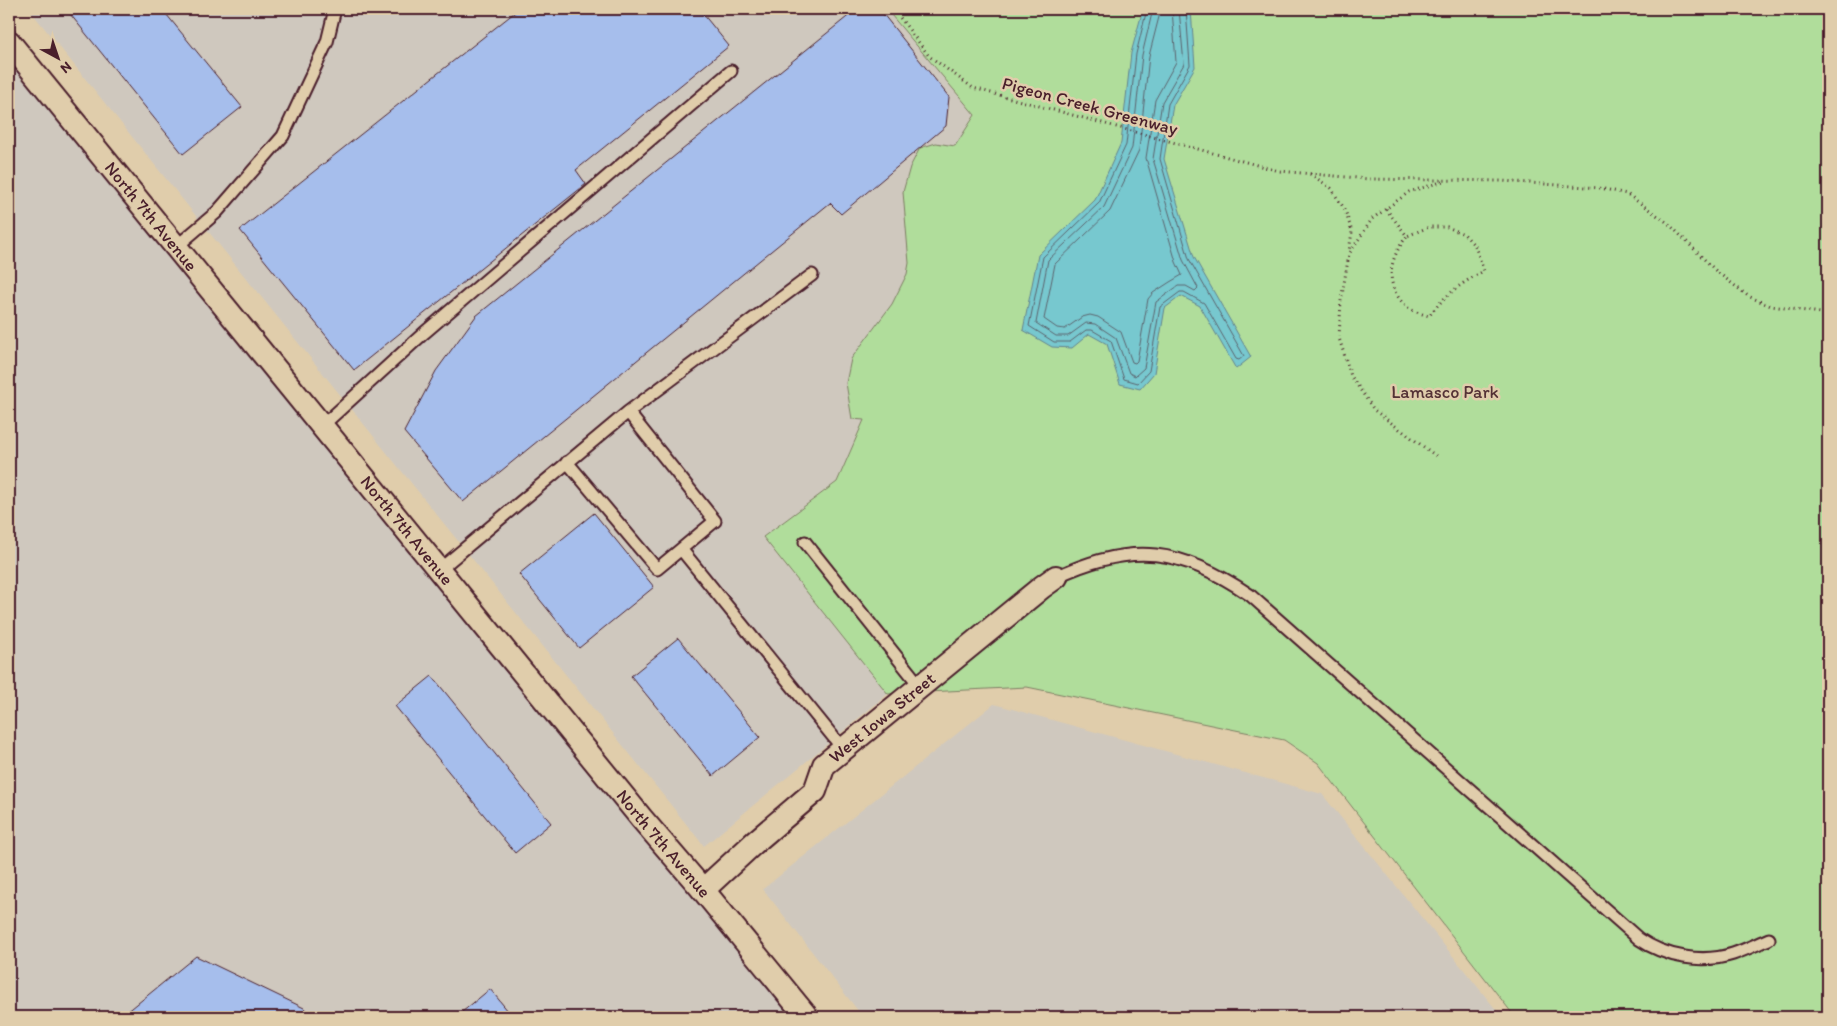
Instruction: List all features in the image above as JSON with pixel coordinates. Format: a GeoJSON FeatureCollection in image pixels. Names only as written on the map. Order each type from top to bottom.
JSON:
{"type":"FeatureCollection","features":[{"type":"Feature","properties":{"kind":"street","name":"North 7th Avenue"},"geometry":{"type":"LineString","coordinates":[[9,42],[642,819],[807,1017]]}},
{"type":"Feature","properties":{"kind":"street","name":"West Iowa Street"},"geometry":{"type":"LineString","coordinates":[[703,890],[815,791],[824,765],[1042,587],[1056,578]]}},
{"type":"Feature","properties":{"kind":"lane"},"geometry":{"type":"LineString","coordinates":[[176,247],[217,212],[283,136],[327,42],[335,9]]}},
{"type":"Feature","properties":{"kind":"lane"},"geometry":{"type":"LineString","coordinates":[[322,426],[424,333],[731,71]]}},
{"type":"Feature","properties":{"kind":"lane"},"geometry":{"type":"LineString","coordinates":[[439,570],[628,412],[812,275]]}},
{"type":"Feature","properties":{"kind":"lane"},"geometry":{"type":"LineString","coordinates":[[567,462],[657,569],[715,521],[628,412]]}},
{"type":"Feature","properties":{"kind":"lane"},"geometry":{"type":"LineString","coordinates":[[805,542],[920,686]]}},
{"type":"Feature","properties":{"kind":"lane"},"geometry":{"type":"LineString","coordinates":[[681,549],[843,749]]}},
{"type":"Feature","properties":{"kind":"lane"},"geometry":{"type":"LineString","coordinates":[[1056,578],[1077,567],[1105,559],[1138,553],[1157,554],[1204,568],[1226,578],[1250,595],[1639,939],[1666,954],[1698,959],[1732,955],[1769,939]]}},
{"type":"Feature","properties":{"kind":"path","name":"Pigeon Creek Greenway"},"geometry":{"type":"LineString","coordinates":[[896,9],[898,15],[929,56],[973,88],[1279,171],[1369,179],[1502,180],[1600,188],[1627,194],[1668,223],[1716,272],[1748,296],[1771,306],[1828,314]]}},
{"type":"Feature","properties":{"kind":"path","name":"Pigeon Creek Greenway"},"geometry":{"type":"LineString","coordinates":[[1310,173],[1331,188],[1345,210],[1352,232],[1341,301],[1339,338],[1352,376],[1374,410],[1436,456]]}},
{"type":"Feature","properties":{"kind":"path","name":"Pigeon Creek Greenway"},"geometry":{"type":"LineString","coordinates":[[1348,254],[1372,219],[1409,192],[1450,180]]}},
{"type":"Feature","properties":{"kind":"path"},"geometry":{"type":"LineString","coordinates":[[1386,209],[1407,236]]}},
{"type":"Feature","properties":{"kind":"path"},"geometry":{"type":"LineString","coordinates":[[1429,226],[1447,227],[1464,234],[1475,246],[1484,271],[1465,281],[1442,300],[1429,316],[1412,310],[1408,308],[1395,292],[1390,269],[1397,248],[1407,236],[1429,226]]}},
{"type":"Feature","properties":{"kind":"shaded area"},"geometry":{"type":"Polygon","coordinates":[[[29,9],[886,9],[975,115],[928,190],[935,257],[837,482],[763,537],[888,694],[704,846],[29,9]]]}},
{"type":"Feature","properties":{"kind":"shaded area"},"geometry":{"type":"Polygon","coordinates":[[[9,47],[800,1017],[9,1017],[9,47]]]}},
{"type":"Feature","properties":{"kind":"shaded area"},"geometry":{"type":"Polygon","coordinates":[[[994,704],[1322,794],[1502,1017],[863,1017],[763,889],[994,704]]]}},
{"type":"Feature","properties":{"kind":"green space","name":"Lamasco Park"},"geometry":{"type":"Polygon","coordinates":[[[886,9],[1816,9],[1823,16],[1828,15],[1828,1017],[1515,1017],[1318,763],[1284,740],[1027,687],[888,694],[763,537],[837,482],[864,420],[852,419],[846,383],[851,359],[892,304],[907,274],[909,263],[903,192],[910,167],[920,148],[936,143],[955,146],[975,115],[886,9]]]}},
{"type":"Feature","properties":{"kind":"water"},"geometry":{"type":"Polygon","coordinates":[[[1143,9],[1191,9],[1195,67],[1173,105],[1164,159],[1194,257],[1251,357],[1236,369],[1200,306],[1181,296],[1165,308],[1154,373],[1140,389],[1120,384],[1107,344],[1089,334],[1072,348],[1052,347],[1023,330],[1038,255],[1095,200],[1121,143],[1131,53],[1143,9]]]}},
{"type":"Feature","properties":{"kind":"building"},"geometry":{"type":"Polygon","coordinates":[[[66,9],[162,9],[242,107],[183,154],[66,9]]]}},
{"type":"Feature","properties":{"kind":"building"},"geometry":{"type":"Polygon","coordinates":[[[519,9],[699,9],[729,46],[576,170],[586,184],[354,370],[240,230],[519,9]]]}},
{"type":"Feature","properties":{"kind":"building"},"geometry":{"type":"Polygon","coordinates":[[[857,9],[879,9],[949,97],[946,126],[841,214],[830,203],[463,502],[404,432],[436,371],[476,316],[857,9]]]}},
{"type":"Feature","properties":{"kind":"building"},"geometry":{"type":"Polygon","coordinates":[[[594,513],[654,587],[579,648],[519,574],[594,513]]]}},
{"type":"Feature","properties":{"kind":"building"},"geometry":{"type":"Polygon","coordinates":[[[678,638],[760,737],[713,776],[631,676],[678,638]]]}},
{"type":"Feature","properties":{"kind":"building"},"geometry":{"type":"Polygon","coordinates":[[[432,676],[551,823],[515,853],[395,706],[432,676]]]}},
{"type":"Feature","properties":{"kind":"building"},"geometry":{"type":"Polygon","coordinates":[[[196,956],[304,1008],[311,1017],[121,1017],[196,956]]]}},
{"type":"Feature","properties":{"kind":"building"},"geometry":{"type":"Polygon","coordinates":[[[490,989],[513,1017],[456,1017],[490,989]]]}}]}
